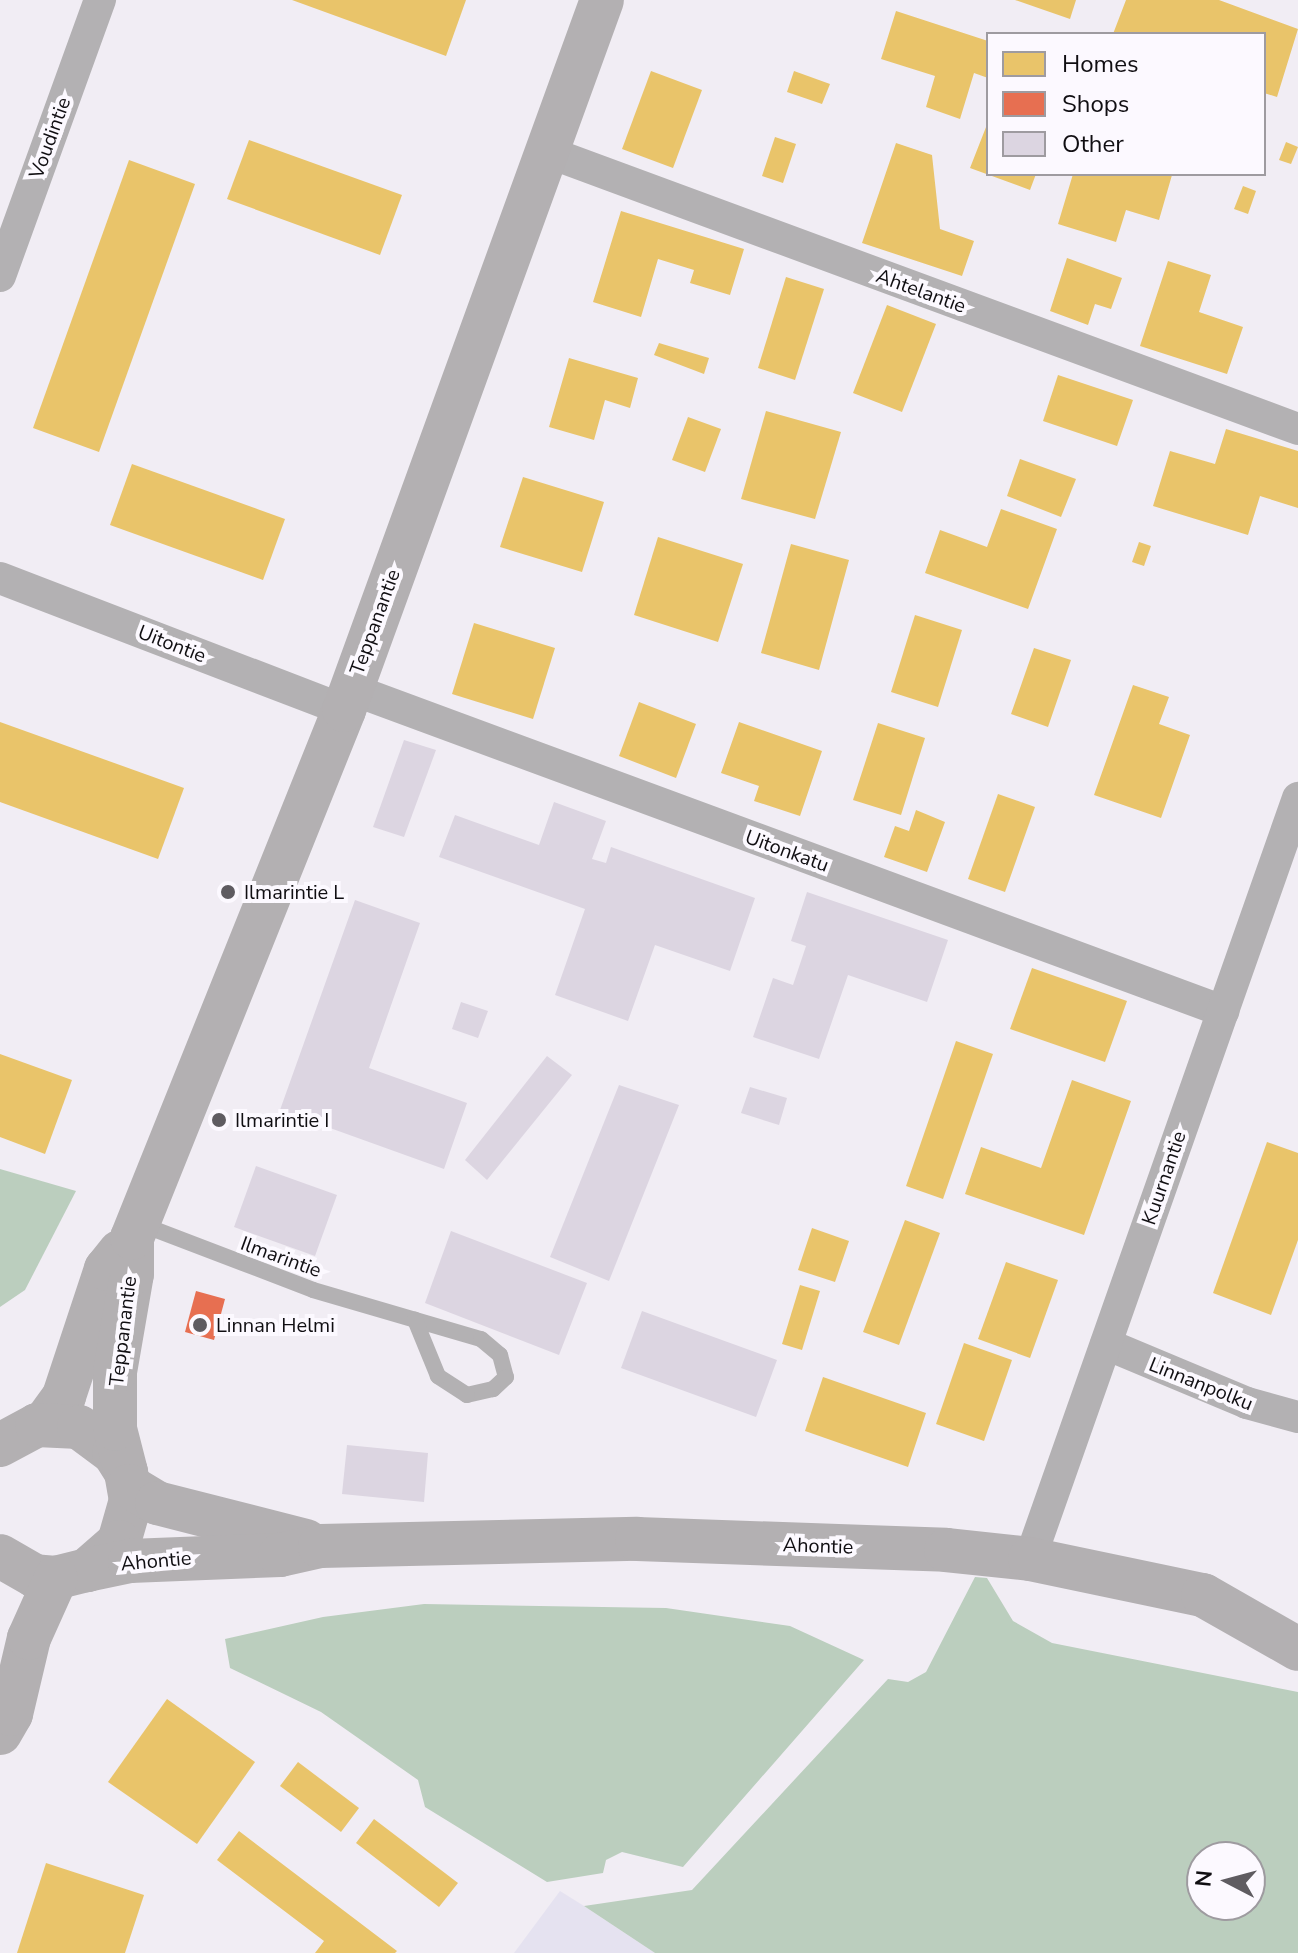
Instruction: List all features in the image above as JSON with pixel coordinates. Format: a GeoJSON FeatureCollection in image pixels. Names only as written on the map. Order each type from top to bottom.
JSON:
{"type":"FeatureCollection","features":[{"type":"Feature","properties":{"kind":"street","name":"Voudintie"},"geometry":{"type":"LineString","coordinates":[[0,276],[100,0]]}},
{"type":"Feature","properties":{"kind":"street","name":"Teppanantie"},"geometry":{"type":"LineString","coordinates":[[13,1436],[77,1363],[106,1269],[134,1230],[347,700],[602,0]]}},
{"type":"Feature","properties":{"kind":"street","name":"Ahtelantie"},"geometry":{"type":"LineString","coordinates":[[545,151],[1298,429]]}},
{"type":"Feature","properties":{"kind":"street","name":"Uitontie"},"geometry":{"type":"LineString","coordinates":[[0,578],[347,700]]}},
{"type":"Feature","properties":{"kind":"street","name":"Uitonkatu"},"geometry":{"type":"LineString","coordinates":[[347,700],[1223,1011]]}},
{"type":"Feature","properties":{"kind":"street","name":"Kuurnantie"},"geometry":{"type":"LineString","coordinates":[[1030,1559],[1298,798]]}},
{"type":"Feature","properties":{"kind":"street","name":"Teppanantie"},"geometry":{"type":"LineString","coordinates":[[71,1574],[119,1542],[128,1522],[127,1479],[115,1429],[115,1372],[132,1274],[134,1230]]}},
{"type":"Feature","properties":{"kind":"street","name":"Linnanpolku"},"geometry":{"type":"LineString","coordinates":[[1106,1344],[1247,1403],[1298,1417]]}},
{"type":"Feature","properties":{"kind":"street"},"geometry":{"type":"LineString","coordinates":[[13,1436],[79,1427],[98,1437],[127,1479]]}},
{"type":"Feature","properties":{"kind":"street","name":"Ahontie"},"geometry":{"type":"LineString","coordinates":[[127,1479],[157,1503],[320,1546]]}},
{"type":"Feature","properties":{"kind":"street","name":"Ahontie"},"geometry":{"type":"LineString","coordinates":[[71,1574],[130,1561],[280,1555],[320,1546],[637,1539],[946,1550],[1030,1559],[1203,1595],[1298,1649]]}},
{"type":"Feature","properties":{"kind":"street"},"geometry":{"type":"LineString","coordinates":[[0,1556],[16,1568],[71,1574],[29,1638],[11,1714],[0,1733]]}},
{"type":"Feature","properties":{"kind":"lane","name":"Ilmarintie"},"geometry":{"type":"LineString","coordinates":[[134,1230],[313,1290],[481,1339],[500,1355],[506,1377],[493,1389],[467,1395],[438,1376],[415,1320]]}},
{"type":"Feature","properties":{"kind":"shaded area"},"geometry":{"type":"Polygon","coordinates":[[[560,1891],[584,1906],[655,1953],[514,1953],[560,1891]]]}},
{"type":"Feature","properties":{"kind":"green space"},"geometry":{"type":"Polygon","coordinates":[[[0,1169],[76,1191],[25,1290],[0,1307],[0,1169]]]}},
{"type":"Feature","properties":{"kind":"green space"},"geometry":{"type":"Polygon","coordinates":[[[975,1577],[987,1578],[1013,1621],[1052,1643],[1298,1692],[1298,1953],[655,1953],[584,1906],[692,1890],[888,1679],[908,1682],[926,1672],[975,1577]]]}},
{"type":"Feature","properties":{"kind":"green space"},"geometry":{"type":"Polygon","coordinates":[[[424,1604],[666,1608],[790,1626],[864,1660],[683,1867],[622,1852],[606,1860],[603,1873],[547,1882],[425,1807],[418,1780],[321,1712],[230,1668],[225,1639],[323,1617],[424,1604]]]}},
{"type":"Feature","properties":{"kind":"building: Homes"},"geometry":{"type":"Polygon","coordinates":[[[292,0],[466,0],[446,56],[292,0]]]}},
{"type":"Feature","properties":{"kind":"building: Homes"},"geometry":{"type":"Polygon","coordinates":[[[1015,0],[1076,0],[1070,19],[1015,0]]]}},
{"type":"Feature","properties":{"kind":"building: Homes"},"geometry":{"type":"Polygon","coordinates":[[[1126,0],[1219,0],[1298,29],[1277,97],[1266,94],[1266,32],[1114,32],[1126,0]]]}},
{"type":"Feature","properties":{"kind":"building: Homes"},"geometry":{"type":"Polygon","coordinates":[[[896,11],[986,40],[986,77],[974,73],[960,119],[926,107],[935,76],[881,59],[896,11]]]}},
{"type":"Feature","properties":{"kind":"building: Homes"},"geometry":{"type":"Polygon","coordinates":[[[651,71],[702,90],[673,168],[622,149],[651,71]]]}},
{"type":"Feature","properties":{"kind":"building: Homes"},"geometry":{"type":"Polygon","coordinates":[[[794,71],[830,84],[822,104],[787,92],[794,71]]]}},
{"type":"Feature","properties":{"kind":"building: Homes"},"geometry":{"type":"Polygon","coordinates":[[[986,127],[986,174],[970,168],[986,127]]]}},
{"type":"Feature","properties":{"kind":"building: Homes"},"geometry":{"type":"Polygon","coordinates":[[[775,137],[796,144],[783,183],[762,176],[775,137]]]}},
{"type":"Feature","properties":{"kind":"building: Homes"},"geometry":{"type":"Polygon","coordinates":[[[249,140],[402,195],[380,255],[227,199],[249,140]]]}},
{"type":"Feature","properties":{"kind":"building: Homes"},"geometry":{"type":"Polygon","coordinates":[[[1286,142],[1298,147],[1291,164],[1279,160],[1286,142]]]}},
{"type":"Feature","properties":{"kind":"building: Homes"},"geometry":{"type":"Polygon","coordinates":[[[896,143],[932,155],[940,229],[974,241],[962,276],[862,243],[896,143]]]}},
{"type":"Feature","properties":{"kind":"building: Homes"},"geometry":{"type":"Polygon","coordinates":[[[129,160],[195,184],[99,452],[33,428],[129,160]]]}},
{"type":"Feature","properties":{"kind":"building: Homes"},"geometry":{"type":"Polygon","coordinates":[[[992,176],[1035,176],[1030,190],[992,176]]]}},
{"type":"Feature","properties":{"kind":"building: Homes"},"geometry":{"type":"Polygon","coordinates":[[[1072,176],[1172,176],[1159,220],[1126,210],[1116,242],[1058,224],[1072,176]]]}},
{"type":"Feature","properties":{"kind":"building: Homes"},"geometry":{"type":"Polygon","coordinates":[[[1243,186],[1256,191],[1248,214],[1234,209],[1243,186]]]}},
{"type":"Feature","properties":{"kind":"building: Homes"},"geometry":{"type":"Polygon","coordinates":[[[621,211],[744,249],[730,295],[690,283],[694,270],[658,259],[641,317],[593,302],[621,211]]]}},
{"type":"Feature","properties":{"kind":"building: Homes"},"geometry":{"type":"Polygon","coordinates":[[[1067,258],[1122,278],[1111,309],[1095,304],[1088,325],[1050,311],[1067,258]]]}},
{"type":"Feature","properties":{"kind":"building: Homes"},"geometry":{"type":"Polygon","coordinates":[[[1168,261],[1211,275],[1199,312],[1243,327],[1227,374],[1140,346],[1168,261]]]}},
{"type":"Feature","properties":{"kind":"building: Homes"},"geometry":{"type":"Polygon","coordinates":[[[786,277],[824,289],[795,380],[758,368],[786,277]]]}},
{"type":"Feature","properties":{"kind":"building: Homes"},"geometry":{"type":"Polygon","coordinates":[[[887,305],[936,324],[902,412],[853,393],[887,305]]]}},
{"type":"Feature","properties":{"kind":"building: Homes"},"geometry":{"type":"Polygon","coordinates":[[[659,343],[709,358],[704,374],[654,355],[659,343]]]}},
{"type":"Feature","properties":{"kind":"building: Homes"},"geometry":{"type":"Polygon","coordinates":[[[569,358],[638,378],[630,408],[605,400],[594,440],[549,427],[569,358]]]}},
{"type":"Feature","properties":{"kind":"building: Homes"},"geometry":{"type":"Polygon","coordinates":[[[1058,375],[1133,400],[1117,446],[1043,421],[1058,375]]]}},
{"type":"Feature","properties":{"kind":"building: Homes"},"geometry":{"type":"Polygon","coordinates":[[[766,411],[841,432],[815,519],[741,499],[766,411]]]}},
{"type":"Feature","properties":{"kind":"building: Homes"},"geometry":{"type":"Polygon","coordinates":[[[688,417],[721,429],[705,472],[672,460],[688,417]]]}},
{"type":"Feature","properties":{"kind":"building: Homes"},"geometry":{"type":"Polygon","coordinates":[[[1226,429],[1298,451],[1298,508],[1260,496],[1248,535],[1153,506],[1170,451],[1215,464],[1226,429]]]}},
{"type":"Feature","properties":{"kind":"building: Homes"},"geometry":{"type":"Polygon","coordinates":[[[1020,459],[1076,479],[1061,517],[1007,496],[1020,459]]]}},
{"type":"Feature","properties":{"kind":"building: Homes"},"geometry":{"type":"Polygon","coordinates":[[[132,464],[285,519],[263,580],[110,525],[132,464]]]}},
{"type":"Feature","properties":{"kind":"building: Homes"},"geometry":{"type":"Polygon","coordinates":[[[523,477],[604,502],[582,572],[500,547],[523,477]]]}},
{"type":"Feature","properties":{"kind":"building: Homes"},"geometry":{"type":"Polygon","coordinates":[[[1001,509],[1057,529],[1028,609],[925,573],[940,530],[987,547],[1001,509]]]}},
{"type":"Feature","properties":{"kind":"building: Homes"},"geometry":{"type":"Polygon","coordinates":[[[658,537],[743,564],[718,642],[634,615],[658,537]]]}},
{"type":"Feature","properties":{"kind":"building: Homes"},"geometry":{"type":"Polygon","coordinates":[[[1139,542],[1151,546],[1144,566],[1132,562],[1139,542]]]}},
{"type":"Feature","properties":{"kind":"building: Homes"},"geometry":{"type":"Polygon","coordinates":[[[791,544],[849,560],[819,670],[761,653],[791,544]]]}},
{"type":"Feature","properties":{"kind":"building: Homes"},"geometry":{"type":"Polygon","coordinates":[[[915,615],[962,630],[938,707],[891,692],[915,615]]]}},
{"type":"Feature","properties":{"kind":"building: Homes"},"geometry":{"type":"Polygon","coordinates":[[[474,623],[555,648],[533,719],[452,694],[474,623]]]}},
{"type":"Feature","properties":{"kind":"building: Homes"},"geometry":{"type":"Polygon","coordinates":[[[1034,648],[1071,660],[1048,727],[1011,714],[1034,648]]]}},
{"type":"Feature","properties":{"kind":"building: Homes"},"geometry":{"type":"Polygon","coordinates":[[[1133,685],[1169,697],[1159,724],[1190,735],[1161,818],[1094,795],[1133,685]]]}},
{"type":"Feature","properties":{"kind":"building: Homes"},"geometry":{"type":"Polygon","coordinates":[[[639,702],[696,724],[676,778],[619,756],[639,702]]]}},
{"type":"Feature","properties":{"kind":"building: Homes"},"geometry":{"type":"Polygon","coordinates":[[[0,722],[184,788],[158,859],[0,802],[0,722]]]}},
{"type":"Feature","properties":{"kind":"building: Homes"},"geometry":{"type":"Polygon","coordinates":[[[739,722],[822,751],[800,816],[754,801],[759,786],[721,773],[739,722]]]}},
{"type":"Feature","properties":{"kind":"building: Homes"},"geometry":{"type":"Polygon","coordinates":[[[878,723],[925,738],[901,815],[853,800],[878,723]]]}},
{"type":"Feature","properties":{"kind":"building: Homes"},"geometry":{"type":"Polygon","coordinates":[[[998,794],[1035,807],[1005,892],[968,879],[998,794]]]}},
{"type":"Feature","properties":{"kind":"building: Homes"},"geometry":{"type":"Polygon","coordinates":[[[916,810],[945,822],[927,872],[884,857],[895,826],[909,831],[916,810]]]}},
{"type":"Feature","properties":{"kind":"building: Homes"},"geometry":{"type":"Polygon","coordinates":[[[1032,968],[1127,1001],[1105,1062],[1010,1029],[1032,968]]]}},
{"type":"Feature","properties":{"kind":"building: Homes"},"geometry":{"type":"Polygon","coordinates":[[[956,1041],[993,1054],[943,1199],[906,1186],[956,1041]]]}},
{"type":"Feature","properties":{"kind":"building: Homes"},"geometry":{"type":"Polygon","coordinates":[[[0,1054],[72,1080],[45,1154],[0,1137],[0,1054]]]}},
{"type":"Feature","properties":{"kind":"building: Homes"},"geometry":{"type":"Polygon","coordinates":[[[1072,1080],[1131,1101],[1084,1235],[965,1194],[981,1147],[1041,1168],[1072,1080]]]}},
{"type":"Feature","properties":{"kind":"building: Homes"},"geometry":{"type":"Polygon","coordinates":[[[1267,1142],[1298,1153],[1298,1240],[1271,1315],[1213,1293],[1267,1142]]]}},
{"type":"Feature","properties":{"kind":"building: Homes"},"geometry":{"type":"Polygon","coordinates":[[[905,1220],[940,1233],[899,1345],[863,1332],[905,1220]]]}},
{"type":"Feature","properties":{"kind":"building: Homes"},"geometry":{"type":"Polygon","coordinates":[[[812,1228],[849,1241],[835,1282],[798,1270],[812,1228]]]}},
{"type":"Feature","properties":{"kind":"building: Homes"},"geometry":{"type":"Polygon","coordinates":[[[1006,1262],[1058,1280],[1030,1358],[978,1339],[1006,1262]]]}},
{"type":"Feature","properties":{"kind":"building: Homes"},"geometry":{"type":"Polygon","coordinates":[[[800,1285],[820,1291],[802,1350],[782,1344],[800,1285]]]}},
{"type":"Feature","properties":{"kind":"building: Homes"},"geometry":{"type":"Polygon","coordinates":[[[964,1343],[1012,1360],[984,1441],[936,1424],[964,1343]]]}},
{"type":"Feature","properties":{"kind":"building: Homes"},"geometry":{"type":"Polygon","coordinates":[[[823,1377],[926,1413],[908,1467],[805,1431],[823,1377]]]}},
{"type":"Feature","properties":{"kind":"building: Homes"},"geometry":{"type":"Polygon","coordinates":[[[167,1699],[255,1762],[197,1844],[108,1782],[167,1699]]]}},
{"type":"Feature","properties":{"kind":"building: Homes"},"geometry":{"type":"Polygon","coordinates":[[[298,1762],[359,1808],[341,1832],[280,1786],[298,1762]]]}},
{"type":"Feature","properties":{"kind":"building: Homes"},"geometry":{"type":"Polygon","coordinates":[[[374,1819],[458,1883],[439,1907],[356,1843],[374,1819]]]}},
{"type":"Feature","properties":{"kind":"building: Homes"},"geometry":{"type":"Polygon","coordinates":[[[239,1831],[397,1951],[315,1953],[324,1941],[217,1860],[239,1831]]]}},
{"type":"Feature","properties":{"kind":"building: Homes"},"geometry":{"type":"Polygon","coordinates":[[[46,1863],[144,1895],[125,1953],[17,1953],[46,1863]]]}},
{"type":"Feature","properties":{"kind":"building: Shops"},"geometry":{"type":"Polygon","coordinates":[[[196,1291],[225,1299],[214,1340],[185,1332],[196,1291]]]}},
{"type":"Feature","properties":{"kind":"building: Other"},"geometry":{"type":"Polygon","coordinates":[[[404,740],[436,750],[404,837],[373,827],[404,740]]]}},
{"type":"Feature","properties":{"kind":"building: Other"},"geometry":{"type":"Polygon","coordinates":[[[554,802],[606,821],[592,859],[606,863],[611,847],[755,898],[730,971],[655,945],[628,1021],[555,995],[585,909],[439,857],[455,815],[539,845],[554,802]]]}},
{"type":"Feature","properties":{"kind":"building: Other"},"geometry":{"type":"Polygon","coordinates":[[[807,892],[948,940],[927,1002],[848,975],[819,1059],[753,1037],[773,978],[793,985],[806,946],[791,941],[807,892]]]}},
{"type":"Feature","properties":{"kind":"building: Other"},"geometry":{"type":"Polygon","coordinates":[[[355,900],[420,923],[369,1068],[467,1103],[444,1169],[280,1110],[355,900]]]}},
{"type":"Feature","properties":{"kind":"building: Other"},"geometry":{"type":"Polygon","coordinates":[[[461,1002],[488,1011],[478,1038],[452,1029],[461,1002]]]}},
{"type":"Feature","properties":{"kind":"building: Other"},"geometry":{"type":"Polygon","coordinates":[[[547,1056],[572,1075],[487,1180],[465,1160],[547,1056]]]}},
{"type":"Feature","properties":{"kind":"building: Other"},"geometry":{"type":"Polygon","coordinates":[[[619,1085],[679,1105],[609,1281],[550,1257],[619,1085]]]}},
{"type":"Feature","properties":{"kind":"building: Other"},"geometry":{"type":"Polygon","coordinates":[[[750,1087],[787,1098],[779,1125],[741,1113],[750,1087]]]}},
{"type":"Feature","properties":{"kind":"building: Other"},"geometry":{"type":"Polygon","coordinates":[[[256,1166],[337,1195],[315,1256],[234,1227],[256,1166]]]}},
{"type":"Feature","properties":{"kind":"building: Other"},"geometry":{"type":"Polygon","coordinates":[[[451,1231],[587,1283],[559,1355],[425,1303],[451,1231]]]}},
{"type":"Feature","properties":{"kind":"building: Other"},"geometry":{"type":"Polygon","coordinates":[[[642,1311],[777,1360],[756,1417],[621,1368],[642,1311]]]}},
{"type":"Feature","properties":{"kind":"building: Other"},"geometry":{"type":"Polygon","coordinates":[[[347,1445],[428,1453],[424,1502],[342,1494],[347,1445]]]}},
{"type":"Feature","properties":{"kind":"place","name":"Ilmarintie L"},"geometry":{"type":"Point","coordinates":[228,892]}},
{"type":"Feature","properties":{"kind":"place","name":"Ilmarintie I"},"geometry":{"type":"Point","coordinates":[219,1120]}},
{"type":"Feature","properties":{"kind":"place","name":"Linnan Helmi"},"geometry":{"type":"Point","coordinates":[200,1325]}}]}
